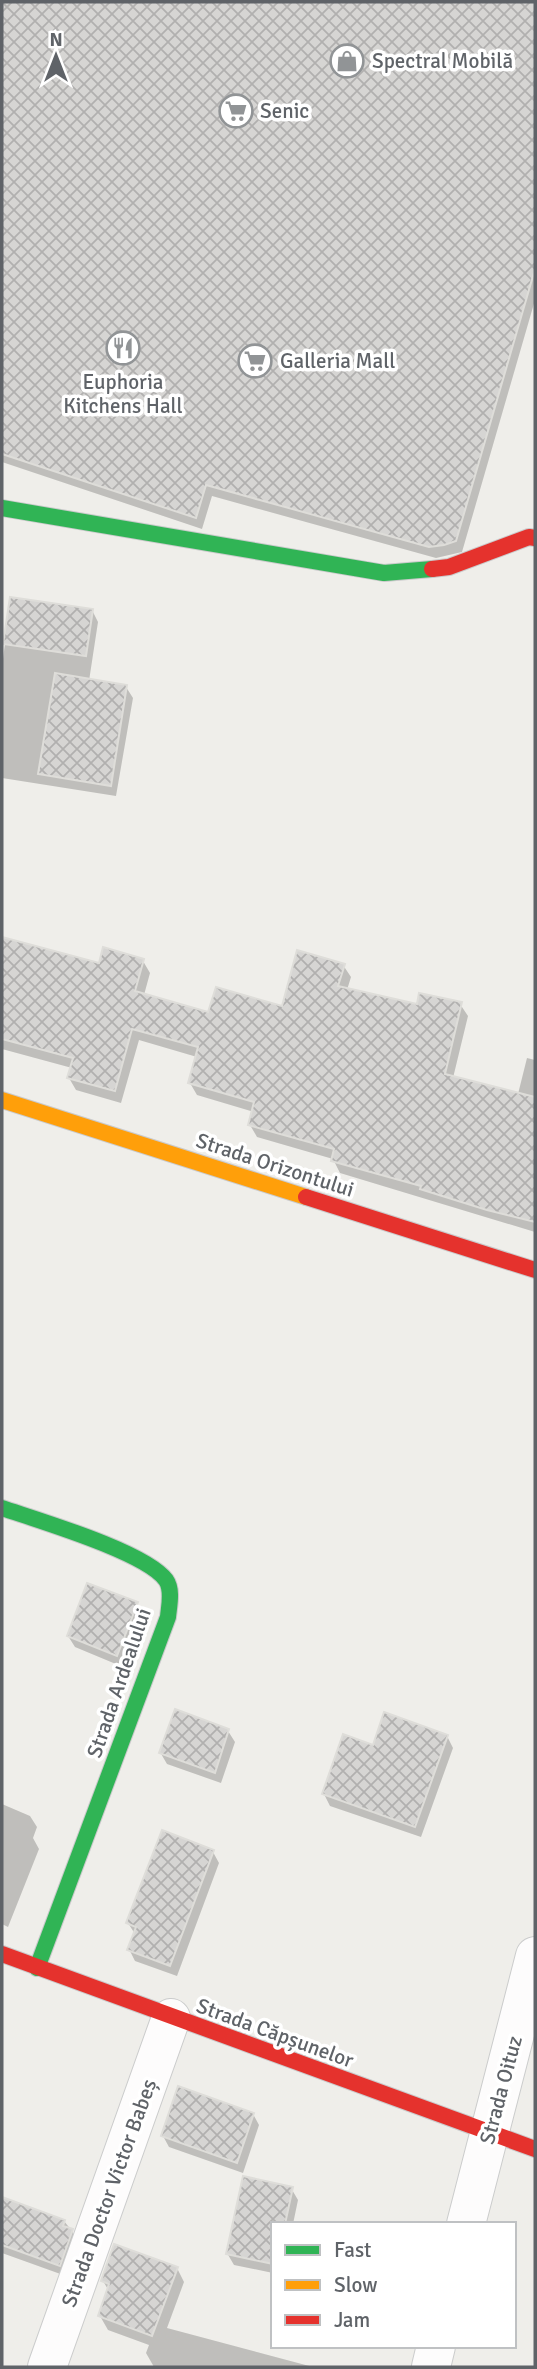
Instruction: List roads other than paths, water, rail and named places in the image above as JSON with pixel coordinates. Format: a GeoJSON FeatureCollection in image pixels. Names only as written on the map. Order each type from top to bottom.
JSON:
{"type":"FeatureCollection","features":[{"type":"Feature","properties":{"kind":"street"},"geometry":{"type":"LineString","coordinates":[[2,508],[384,573],[449,567],[529,537],[535,538]]}},
{"type":"Feature","properties":{"kind":"street","name":"Strada Orizontului"},"geometry":{"type":"LineString","coordinates":[[2,1100],[535,1270]]}},
{"type":"Feature","properties":{"kind":"street","name":"Strada Ardealului"},"geometry":{"type":"LineString","coordinates":[[2,1507],[132,1556],[156,1569],[166,1580],[169,1595],[168,1617],[37,1968]]}},
{"type":"Feature","properties":{"kind":"street","name":"Strada Căpșunelor"},"geometry":{"type":"LineString","coordinates":[[2,1954],[535,2149]]}},
{"type":"Feature","properties":{"kind":"street","name":"Strada Oituz"},"geometry":{"type":"LineString","coordinates":[[467,2222],[535,1956]]}},
{"type":"Feature","properties":{"kind":"street","name":"Strada Doctor Victor Babeș"},"geometry":{"type":"LineString","coordinates":[[47,2367],[171,2018]]}},
{"type":"Feature","properties":{"kind":"street"},"geometry":{"type":"LineString","coordinates":[[430,2367],[435,2348]]}},
{"type":"Feature","properties":{"kind":"place","name":"Spectral Mobilă"},"geometry":{"type":"Point","coordinates":[347,61]}},
{"type":"Feature","properties":{"kind":"place","name":"Senic"},"geometry":{"type":"Point","coordinates":[236,111]}},
{"type":"Feature","properties":{"kind":"place","name":"Euphoria Kitchens Hall"},"geometry":{"type":"Point","coordinates":[123,348]}},
{"type":"Feature","properties":{"kind":"place","name":"Galleria Mall"},"geometry":{"type":"Point","coordinates":[255,361]}}]}
